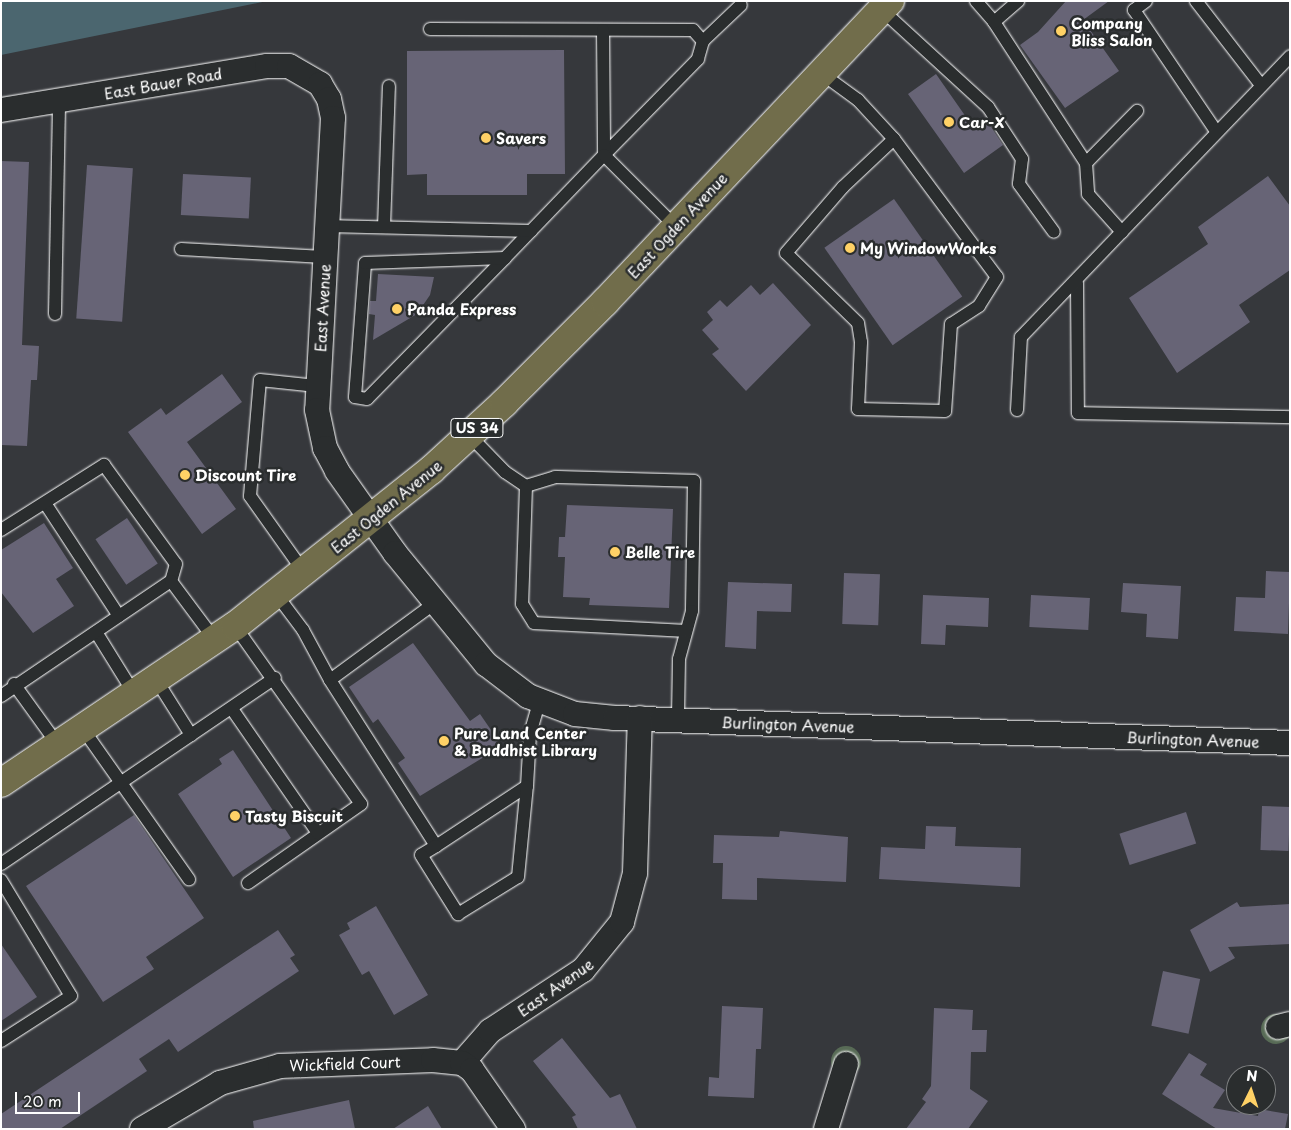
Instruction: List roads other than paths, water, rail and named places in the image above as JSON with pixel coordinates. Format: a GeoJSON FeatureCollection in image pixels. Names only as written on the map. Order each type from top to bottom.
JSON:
{"type":"FeatureCollection","features":[{"type":"Feature","properties":{"kind":"main road","name":"East Ogden Avenue"},"geometry":{"type":"LineString","coordinates":[[1,783],[146,688],[225,633],[370,520],[469,435],[676,227],[886,6]]}},
{"type":"Feature","properties":{"kind":"street","name":"East Bauer Road"},"geometry":{"type":"LineString","coordinates":[[1,110],[267,66],[289,66],[320,84]]}},
{"type":"Feature","properties":{"kind":"street","name":"East Avenue"},"geometry":{"type":"LineString","coordinates":[[320,84],[329,99],[333,118],[317,386],[319,429],[326,448],[370,520]]}},
{"type":"Feature","properties":{"kind":"street","name":"Burlington Avenue"},"geometry":{"type":"LineString","coordinates":[[370,520],[486,664],[507,684],[539,702],[575,714],[1290,742]]}},
{"type":"Feature","properties":{"kind":"street","name":"East Avenue"},"geometry":{"type":"LineString","coordinates":[[462,1063],[490,1031],[584,970],[622,922],[635,873],[640,718]]}},
{"type":"Feature","properties":{"kind":"street","name":"Wickfield Court"},"geometry":{"type":"LineString","coordinates":[[147,1127],[220,1083],[280,1066],[322,1062],[462,1063]]}},
{"type":"Feature","properties":{"kind":"street"},"geometry":{"type":"LineString","coordinates":[[462,1063],[480,1078],[513,1129]]}},
{"type":"Feature","properties":{"kind":"street"},"geometry":{"type":"LineString","coordinates":[[826,1129],[846,1064]]}},
{"type":"Feature","properties":{"kind":"lane"},"geometry":{"type":"LineString","coordinates":[[976,1],[994,22],[1086,163],[1088,194],[1122,232]]}},
{"type":"Feature","properties":{"kind":"lane"},"geometry":{"type":"LineString","coordinates":[[994,22],[1018,1]]}},
{"type":"Feature","properties":{"kind":"lane"},"geometry":{"type":"LineString","coordinates":[[1146,1],[1134,10],[1216,130]]}},
{"type":"Feature","properties":{"kind":"lane"},"geometry":{"type":"LineString","coordinates":[[1196,1],[1261,85]]}},
{"type":"Feature","properties":{"kind":"lane"},"geometry":{"type":"LineString","coordinates":[[505,258],[365,263],[355,397],[367,400],[505,258],[604,155],[698,59],[703,41],[741,5]]}},
{"type":"Feature","properties":{"kind":"lane"},"geometry":{"type":"LineString","coordinates":[[886,6],[988,107],[1022,159],[1019,184],[1054,232]]}},
{"type":"Feature","properties":{"kind":"lane"},"geometry":{"type":"LineString","coordinates":[[430,30],[693,30],[703,41]]}},
{"type":"Feature","properties":{"kind":"lane"},"geometry":{"type":"LineString","coordinates":[[603,30],[604,155],[676,227]]}},
{"type":"Feature","properties":{"kind":"lane"},"geometry":{"type":"LineString","coordinates":[[1017,410],[1021,338],[1077,283],[1216,130],[1290,56]]}},
{"type":"Feature","properties":{"kind":"lane"},"geometry":{"type":"LineString","coordinates":[[822,73],[858,100],[894,139],[997,277],[979,306],[951,324],[945,411],[858,409],[861,342],[858,323],[786,253],[844,187],[894,139]]}},
{"type":"Feature","properties":{"kind":"lane"},"geometry":{"type":"LineString","coordinates":[[384,227],[389,86]]}},
{"type":"Feature","properties":{"kind":"lane"},"geometry":{"type":"LineString","coordinates":[[55,314],[59,101]]}},
{"type":"Feature","properties":{"kind":"lane"},"geometry":{"type":"LineString","coordinates":[[1086,163],[1137,111]]}},
{"type":"Feature","properties":{"kind":"lane"},"geometry":{"type":"LineString","coordinates":[[326,226],[531,231]]}},
{"type":"Feature","properties":{"kind":"lane"},"geometry":{"type":"LineString","coordinates":[[181,249],[324,257]]}},
{"type":"Feature","properties":{"kind":"lane"},"geometry":{"type":"LineString","coordinates":[[1077,283],[1078,413],[1290,417]]}},
{"type":"Feature","properties":{"kind":"lane"},"geometry":{"type":"LineString","coordinates":[[304,572],[250,496],[260,380],[317,386]]}},
{"type":"Feature","properties":{"kind":"lane"},"geometry":{"type":"LineString","coordinates":[[469,435],[505,472],[526,486]]}},
{"type":"Feature","properties":{"kind":"lane"},"geometry":{"type":"LineString","coordinates":[[1,530],[104,465],[176,564],[171,582],[14,684],[1,696]]}},
{"type":"Feature","properties":{"kind":"lane"},"geometry":{"type":"LineString","coordinates":[[526,486],[555,477],[694,481],[692,611],[679,659],[678,719]]}},
{"type":"Feature","properties":{"kind":"lane"},"geometry":{"type":"LineString","coordinates":[[526,486],[522,604],[534,623],[686,631]]}},
{"type":"Feature","properties":{"kind":"lane"},"geometry":{"type":"LineString","coordinates":[[45,503],[119,616]]}},
{"type":"Feature","properties":{"kind":"lane"},"geometry":{"type":"LineString","coordinates":[[171,582],[275,678],[361,804],[248,883]]}},
{"type":"Feature","properties":{"kind":"lane"},"geometry":{"type":"LineString","coordinates":[[276,594],[303,630],[330,680],[436,846]]}},
{"type":"Feature","properties":{"kind":"lane"},"geometry":{"type":"LineString","coordinates":[[330,680],[436,602]]}},
{"type":"Feature","properties":{"kind":"lane"},"geometry":{"type":"LineString","coordinates":[[96,632],[191,735]]}},
{"type":"Feature","properties":{"kind":"lane"},"geometry":{"type":"LineString","coordinates":[[1,864],[275,678]]}},
{"type":"Feature","properties":{"kind":"lane"},"geometry":{"type":"LineString","coordinates":[[14,684],[58,745]]}},
{"type":"Feature","properties":{"kind":"lane"},"geometry":{"type":"LineString","coordinates":[[527,786],[421,855],[458,914],[518,877],[527,786],[530,734],[539,702]]}},
{"type":"Feature","properties":{"kind":"lane"},"geometry":{"type":"LineString","coordinates":[[232,709],[318,833]]}},
{"type":"Feature","properties":{"kind":"lane"},"geometry":{"type":"LineString","coordinates":[[83,729],[189,879]]}},
{"type":"Feature","properties":{"kind":"lane"},"geometry":{"type":"LineString","coordinates":[[1,880],[71,996],[1,1041]]}},
{"type":"Feature","properties":{"kind":"water"},"geometry":{"type":"Polygon","coordinates":[[[1,1],[267,1],[1,55],[1,1]]]}},
{"type":"Feature","properties":{"kind":"place","name":"Company Bliss Salon"},"geometry":{"type":"Point","coordinates":[1061,31]}},
{"type":"Feature","properties":{"kind":"place","name":"Car-X"},"geometry":{"type":"Point","coordinates":[949,122]}},
{"type":"Feature","properties":{"kind":"place","name":"Savers"},"geometry":{"type":"Point","coordinates":[486,138]}},
{"type":"Feature","properties":{"kind":"place","name":"My WindowWorks"},"geometry":{"type":"Point","coordinates":[850,248]}},
{"type":"Feature","properties":{"kind":"place","name":"Panda Express"},"geometry":{"type":"Point","coordinates":[397,309]}},
{"type":"Feature","properties":{"kind":"place","name":"Discount Tire"},"geometry":{"type":"Point","coordinates":[185,475]}},
{"type":"Feature","properties":{"kind":"place","name":"Belle Tire"},"geometry":{"type":"Point","coordinates":[615,552]}},
{"type":"Feature","properties":{"kind":"place","name":"Pure Land Center & Buddhist Library"},"geometry":{"type":"Point","coordinates":[444,741]}},
{"type":"Feature","properties":{"kind":"place","name":"Tasty Biscuit"},"geometry":{"type":"Point","coordinates":[235,816]}}]}
